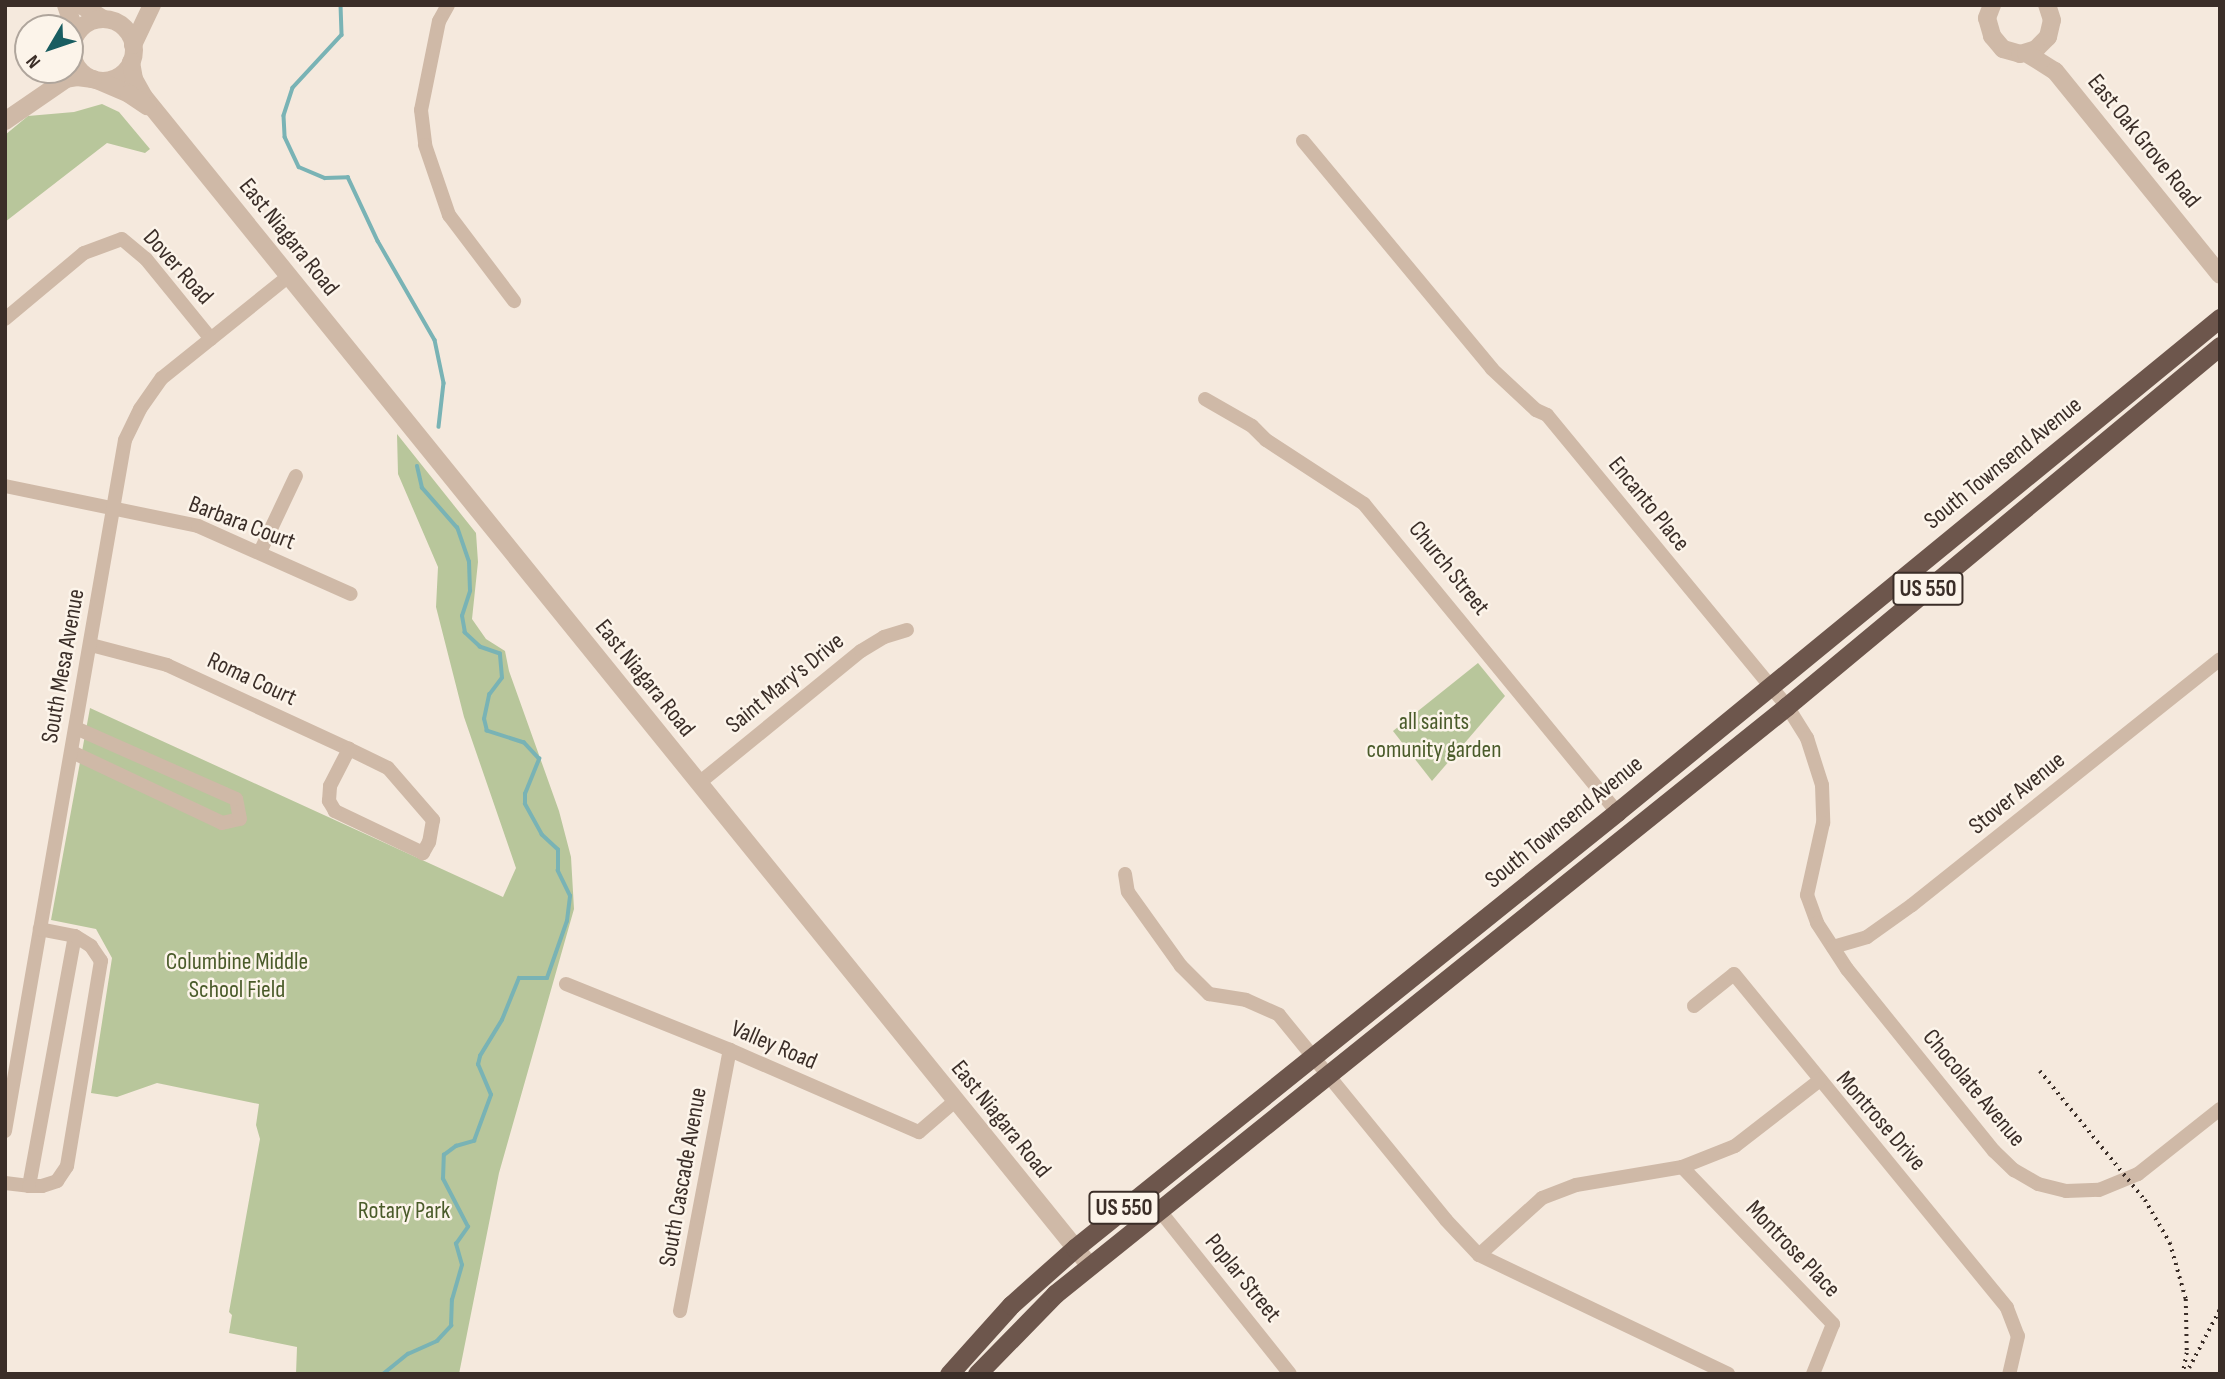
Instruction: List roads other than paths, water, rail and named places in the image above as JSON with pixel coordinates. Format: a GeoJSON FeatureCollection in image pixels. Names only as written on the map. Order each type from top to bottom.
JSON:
{"type":"FeatureCollection","features":[{"type":"Feature","properties":{"kind":"highway","name":"South Townsend Avenue"},"geometry":{"type":"LineString","coordinates":[[949,1374],[1002,1315],[1075,1248],[1617,812],[2220,318]]}},
{"type":"Feature","properties":{"kind":"highway","name":"South Townsend Avenue"},"geometry":{"type":"LineString","coordinates":[[976,1374],[1030,1317],[1090,1266],[1787,706],[2220,346]]}},
{"type":"Feature","properties":{"kind":"street"},"geometry":{"type":"LineString","coordinates":[[82,5],[127,30],[132,53]]}},
{"type":"Feature","properties":{"kind":"street"},"geometry":{"type":"LineString","coordinates":[[84,28],[89,22],[130,15],[146,5]]}},
{"type":"Feature","properties":{"kind":"street"},"geometry":{"type":"LineString","coordinates":[[9,117],[66,79],[77,76],[97,80],[118,77],[132,53],[152,5]]}},
{"type":"Feature","properties":{"kind":"street"},"geometry":{"type":"LineString","coordinates":[[448,5],[439,22],[421,110],[425,145],[449,215],[474,253],[514,301]]}},
{"type":"Feature","properties":{"kind":"street","name":"East Oak Grove Road"},"geometry":{"type":"LineString","coordinates":[[2051,7],[2052,20],[2048,37],[2056,71]]}},
{"type":"Feature","properties":{"kind":"street","name":"East Oak Grove Road"},"geometry":{"type":"LineString","coordinates":[[1988,10],[1992,36],[2003,48],[2026,53],[2056,71],[2220,275]]}},
{"type":"Feature","properties":{"kind":"street"},"geometry":{"type":"LineString","coordinates":[[2026,53],[2043,44],[2048,37]]}},
{"type":"Feature","properties":{"kind":"street","name":"East Niagara Road"},"geometry":{"type":"LineString","coordinates":[[132,53],[138,85],[163,120],[1090,1266]]}},
{"type":"Feature","properties":{"kind":"street"},"geometry":{"type":"LineString","coordinates":[[84,71],[97,80]]}},
{"type":"Feature","properties":{"kind":"street","name":"East Niagara Road"},"geometry":{"type":"LineString","coordinates":[[97,80],[135,97],[163,120]]}},
{"type":"Feature","properties":{"kind":"street"},"geometry":{"type":"LineString","coordinates":[[9,117],[43,84]]}},
{"type":"Feature","properties":{"kind":"street","name":"Encanto Place"},"geometry":{"type":"LineString","coordinates":[[1303,141],[1492,369],[1552,421],[1787,706],[1807,738],[1822,785],[1823,823],[1807,895],[1817,923],[1833,947]]}},
{"type":"Feature","properties":{"kind":"street","name":"Dover Road"},"geometry":{"type":"LineString","coordinates":[[5,319],[84,253],[122,239],[146,259],[211,339]]}},
{"type":"Feature","properties":{"kind":"street","name":"South Mesa Avenue"},"geometry":{"type":"LineString","coordinates":[[5,1131],[125,440],[140,409],[162,378],[289,276]]}},
{"type":"Feature","properties":{"kind":"street","name":"Church Street"},"geometry":{"type":"LineString","coordinates":[[1205,399],[1252,426],[1266,440],[1364,504],[1387,528],[1617,812]]}},
{"type":"Feature","properties":{"kind":"street"},"geometry":{"type":"LineString","coordinates":[[260,552],[296,476]]}},
{"type":"Feature","properties":{"kind":"street","name":"Barbara Court"},"geometry":{"type":"LineString","coordinates":[[5,486],[198,526],[351,594]]}},
{"type":"Feature","properties":{"kind":"street","name":"Saint Mary's Drive"},"geometry":{"type":"LineString","coordinates":[[699,783],[861,651],[884,637],[906,630]]}},
{"type":"Feature","properties":{"kind":"street","name":"Roma Court"},"geometry":{"type":"LineString","coordinates":[[91,645],[167,665],[349,749],[388,768],[432,820],[429,842],[423,853],[335,811],[329,801],[330,786],[349,749]]}},
{"type":"Feature","properties":{"kind":"street","name":"Stover Avenue"},"geometry":{"type":"LineString","coordinates":[[1833,947],[1867,937],[1912,905],[2220,659]]}},
{"type":"Feature","properties":{"kind":"street"},"geometry":{"type":"LineString","coordinates":[[72,752],[222,824],[240,818],[236,799],[76,728]]}},
{"type":"Feature","properties":{"kind":"street"},"geometry":{"type":"LineString","coordinates":[[1125,874],[1128,892],[1181,966],[1209,994],[1246,1000],[1279,1015],[1446,1220],[1479,1255],[1728,1374]]}},
{"type":"Feature","properties":{"kind":"street"},"geometry":{"type":"LineString","coordinates":[[5,1184],[42,1186],[57,1181],[67,1166],[101,961],[91,946],[75,936],[40,929]]}},
{"type":"Feature","properties":{"kind":"street"},"geometry":{"type":"LineString","coordinates":[[29,1186],[75,936]]}},
{"type":"Feature","properties":{"kind":"street","name":"Chocolate Avenue"},"geometry":{"type":"LineString","coordinates":[[1833,947],[1847,969],[1994,1151],[2014,1170],[2038,1184],[2078,1192],[2099,1190],[2128,1179],[2220,1109]]}},
{"type":"Feature","properties":{"kind":"street"},"geometry":{"type":"LineString","coordinates":[[1694,1006],[1734,974],[1820,1080]]}},
{"type":"Feature","properties":{"kind":"street","name":"Valley Road"},"geometry":{"type":"LineString","coordinates":[[566,984],[730,1050],[919,1132],[955,1101]]}},
{"type":"Feature","properties":{"kind":"street","name":"South Cascade Avenue"},"geometry":{"type":"LineString","coordinates":[[680,1311],[730,1050]]}},
{"type":"Feature","properties":{"kind":"street","name":"Montrose Drive"},"geometry":{"type":"LineString","coordinates":[[1479,1255],[1542,1198],[1576,1185],[1682,1167],[1735,1146],[1820,1080],[2007,1308],[2018,1336],[2010,1374]]}},
{"type":"Feature","properties":{"kind":"street","name":"Montrose Place"},"geometry":{"type":"LineString","coordinates":[[1682,1167],[1833,1324],[1813,1374]]}},
{"type":"Feature","properties":{"kind":"street","name":"Poplar Street"},"geometry":{"type":"LineString","coordinates":[[1160,1211],[1290,1374]]}},
{"type":"Feature","properties":{"kind":"waterway"},"geometry":{"type":"LineString","coordinates":[[341,5],[342,35],[293,88],[284,116],[285,137],[299,167],[325,178],[348,177],[378,241],[435,340],[444,383],[439,427]]}},
{"type":"Feature","properties":{"kind":"waterway"},"geometry":{"type":"LineString","coordinates":[[383,1374],[408,1354],[437,1341],[451,1326],[452,1300],[462,1265],[456,1244],[468,1227],[443,1179],[444,1155],[456,1146],[474,1141],[491,1095],[478,1065],[480,1056],[502,1020],[519,978],[547,978],[567,921],[570,896],[558,871],[558,850],[542,835],[525,804],[525,794],[539,759],[524,743],[487,731],[484,719],[489,695],[502,678],[500,654],[480,647],[465,633],[462,616],[470,591],[469,562],[457,528],[422,488],[417,467]]}},
{"type":"Feature","properties":{"kind":"railway"},"geometry":{"type":"LineString","coordinates":[[2040,1071],[2145,1200],[2170,1243],[2186,1299],[2187,1353],[2183,1374]]}},
{"type":"Feature","properties":{"kind":"railway"},"geometry":{"type":"LineString","coordinates":[[2189,1368],[2220,1309]]}},
{"type":"Feature","properties":{"kind":"park label","name":"all saints comunity garden"},"geometry":{"type":"Point","coordinates":[1434,736]}},
{"type":"Feature","properties":{"kind":"park label","name":"Columbine Middle School Field"},"geometry":{"type":"Point","coordinates":[237,976]}},
{"type":"Feature","properties":{"kind":"park label","name":"Rotary Park"},"geometry":{"type":"Point","coordinates":[404,1211]}}]}
